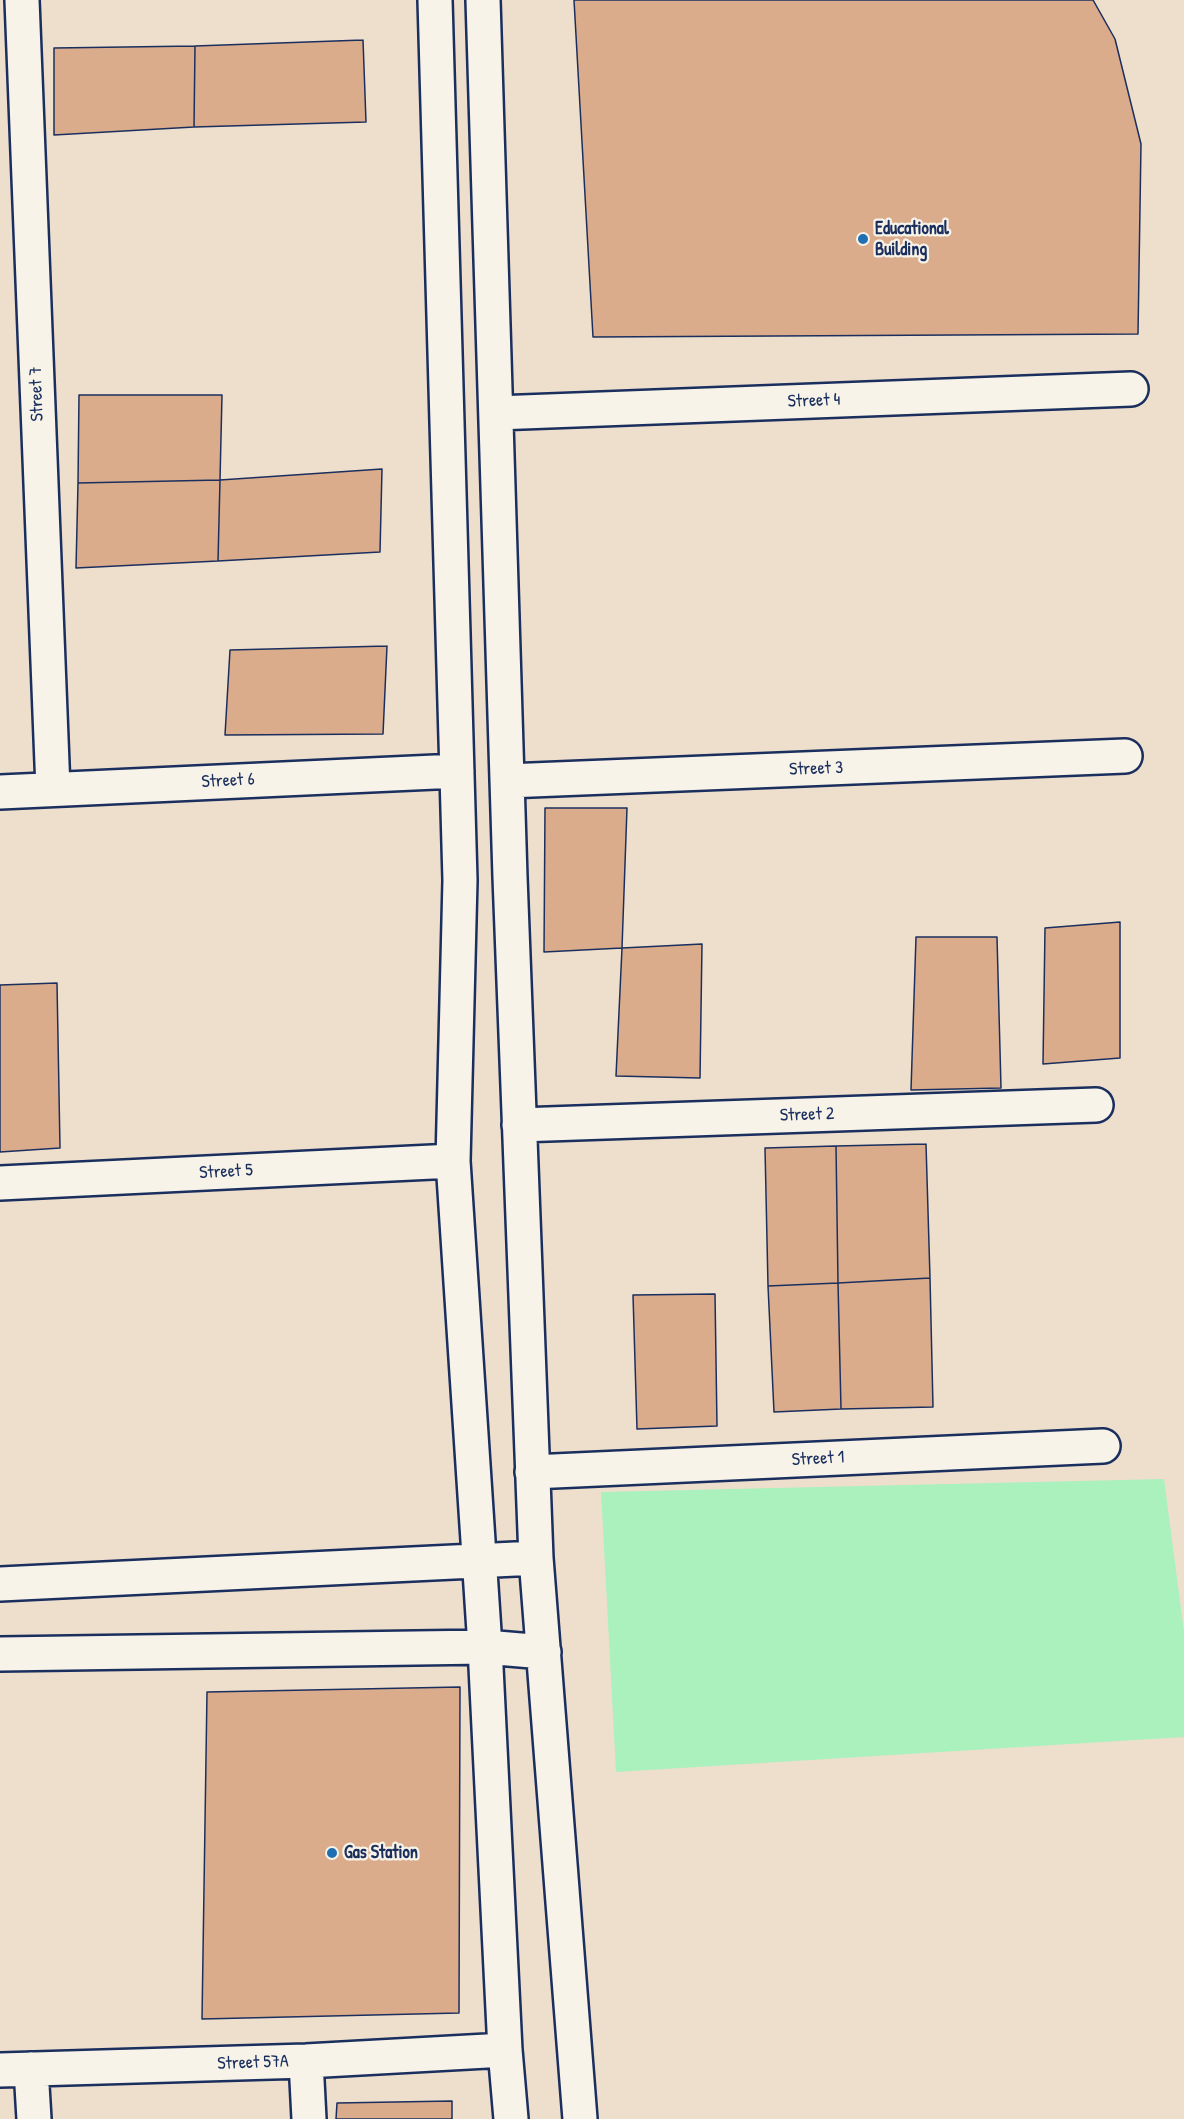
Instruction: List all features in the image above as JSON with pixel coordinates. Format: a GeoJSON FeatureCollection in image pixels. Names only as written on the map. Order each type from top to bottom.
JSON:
{"type":"FeatureCollection","features":[{"type":"Feature","properties":{"kind":"street","name":"Street 7"},"geometry":{"type":"LineString","coordinates":[[22,0],[53,789]]}},
{"type":"Feature","properties":{"kind":"street"},"geometry":{"type":"LineString","coordinates":[[435,0],[460,880],[453,1161],[484,1647],[505,2050],[511,2119]]}},
{"type":"Feature","properties":{"kind":"street"},"geometry":{"type":"LineString","coordinates":[[483,0],[510,877],[532,1472],[536,1558],[580,2119]]}},
{"type":"Feature","properties":{"kind":"street","name":"Street 4"},"geometry":{"type":"LineString","coordinates":[[496,413],[1131,389]]}},
{"type":"Feature","properties":{"kind":"street","name":"Street 3"},"geometry":{"type":"LineString","coordinates":[[507,781],[1125,756]]}},
{"type":"Feature","properties":{"kind":"street","name":"Street 6"},"geometry":{"type":"LineString","coordinates":[[0,792],[457,771]]}},
{"type":"Feature","properties":{"kind":"street"},"geometry":{"type":"LineString","coordinates":[[460,880],[510,877]]}},
{"type":"Feature","properties":{"kind":"street","name":"Street 2"},"geometry":{"type":"LineString","coordinates":[[519,1125],[1096,1106]]}},
{"type":"Feature","properties":{"kind":"street","name":"Street 5"},"geometry":{"type":"LineString","coordinates":[[0,1183],[453,1161]]}},
{"type":"Feature","properties":{"kind":"street","name":"Street 1"},"geometry":{"type":"LineString","coordinates":[[532,1472],[1103,1446]]}},
{"type":"Feature","properties":{"kind":"street"},"geometry":{"type":"LineString","coordinates":[[0,1584],[536,1558]]}},
{"type":"Feature","properties":{"kind":"street"},"geometry":{"type":"LineString","coordinates":[[0,1654],[484,1647],[544,1652]]}},
{"type":"Feature","properties":{"kind":"street","name":"Street 57A"},"geometry":{"type":"LineString","coordinates":[[16,2070],[306,2061],[505,2050]]}},
{"type":"Feature","properties":{"kind":"street"},"geometry":{"type":"LineString","coordinates":[[306,2061],[309,2119]]}},
{"type":"Feature","properties":{"kind":"street"},"geometry":{"type":"LineString","coordinates":[[16,2070],[34,2119]]}},
{"type":"Feature","properties":{"kind":"green space"},"geometry":{"type":"Polygon","coordinates":[[[1164,1479],[1184,1632],[1184,1737],[616,1772],[601,1492],[1164,1479]]]}},
{"type":"Feature","properties":{"kind":"building","name":"Educational Building"},"geometry":{"type":"Polygon","coordinates":[[[574,0],[1093,0],[1115,39],[1141,144],[1138,334],[593,337],[574,0]]]}},
{"type":"Feature","properties":{"kind":"building"},"geometry":{"type":"Polygon","coordinates":[[[363,40],[366,122],[194,127],[195,46],[363,40]]]}},
{"type":"Feature","properties":{"kind":"building"},"geometry":{"type":"Polygon","coordinates":[[[195,46],[194,127],[54,135],[54,48],[195,46]]]}},
{"type":"Feature","properties":{"kind":"building"},"geometry":{"type":"Polygon","coordinates":[[[79,395],[222,395],[220,480],[78,483],[79,395]]]}},
{"type":"Feature","properties":{"kind":"building"},"geometry":{"type":"Polygon","coordinates":[[[382,469],[380,552],[218,561],[220,480],[382,469]]]}},
{"type":"Feature","properties":{"kind":"building"},"geometry":{"type":"Polygon","coordinates":[[[220,480],[218,561],[76,568],[78,483],[220,480]]]}},
{"type":"Feature","properties":{"kind":"building"},"geometry":{"type":"Polygon","coordinates":[[[387,646],[383,734],[225,735],[230,650],[387,646]]]}},
{"type":"Feature","properties":{"kind":"building"},"geometry":{"type":"Polygon","coordinates":[[[545,808],[627,808],[622,948],[544,952],[545,808]]]}},
{"type":"Feature","properties":{"kind":"building"},"geometry":{"type":"Polygon","coordinates":[[[1120,922],[1120,1058],[1043,1064],[1045,928],[1120,922]]]}},
{"type":"Feature","properties":{"kind":"building"},"geometry":{"type":"Polygon","coordinates":[[[916,937],[997,937],[1001,1088],[911,1090],[916,937]]]}},
{"type":"Feature","properties":{"kind":"building"},"geometry":{"type":"Polygon","coordinates":[[[702,944],[700,1078],[616,1076],[622,948],[702,944]]]}},
{"type":"Feature","properties":{"kind":"building"},"geometry":{"type":"Polygon","coordinates":[[[57,983],[60,1148],[0,1152],[0,985],[57,983]]]}},
{"type":"Feature","properties":{"kind":"building"},"geometry":{"type":"Polygon","coordinates":[[[926,1144],[930,1278],[838,1283],[836,1146],[926,1144]]]}},
{"type":"Feature","properties":{"kind":"building"},"geometry":{"type":"Polygon","coordinates":[[[836,1146],[838,1283],[768,1286],[765,1148],[836,1146]]]}},
{"type":"Feature","properties":{"kind":"building"},"geometry":{"type":"Polygon","coordinates":[[[930,1278],[933,1407],[841,1409],[838,1283],[930,1278]]]}},
{"type":"Feature","properties":{"kind":"building"},"geometry":{"type":"Polygon","coordinates":[[[838,1283],[841,1409],[774,1412],[768,1286],[838,1283]]]}},
{"type":"Feature","properties":{"kind":"building"},"geometry":{"type":"Polygon","coordinates":[[[715,1294],[717,1426],[637,1429],[633,1295],[715,1294]]]}},
{"type":"Feature","properties":{"kind":"building","name":"Gas Station"},"geometry":{"type":"Polygon","coordinates":[[[460,1687],[459,2013],[202,2019],[207,1692],[460,1687]]]}},
{"type":"Feature","properties":{"kind":"building"},"geometry":{"type":"Polygon","coordinates":[[[452,2101],[452,2119],[336,2119],[337,2103],[452,2101]]]}},
{"type":"Feature","properties":{"kind":"place","name":"Educational Building"},"geometry":{"type":"Point","coordinates":[863,239]}},
{"type":"Feature","properties":{"kind":"place","name":"Gas Station"},"geometry":{"type":"Point","coordinates":[332,1853]}}]}
